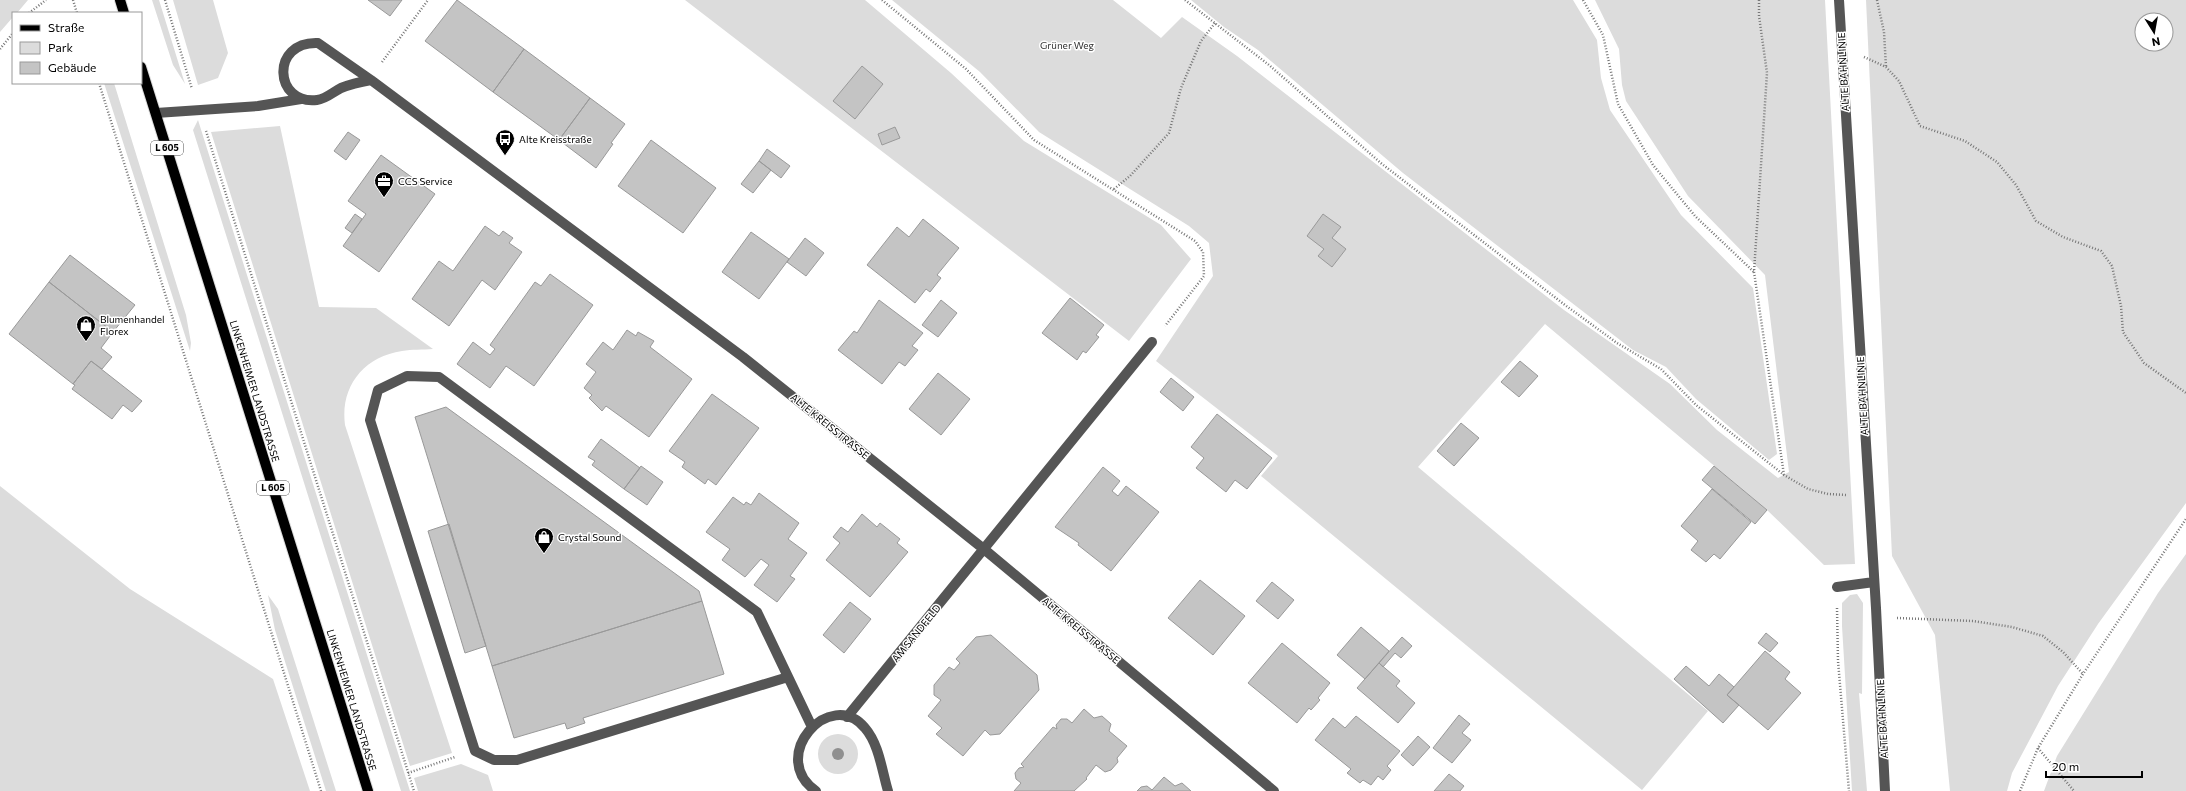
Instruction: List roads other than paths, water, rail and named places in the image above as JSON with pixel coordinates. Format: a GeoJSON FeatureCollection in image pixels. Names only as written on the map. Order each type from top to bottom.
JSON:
{"type":"FeatureCollection","features":[{"type":"Feature","properties":{"kind":"main road"},"geometry":{"type":"LineString","coordinates":[[120,0],[124,12]]}},
{"type":"Feature","properties":{"kind":"main road","name":"LINKENHEIMER LANDSTRASSE"},"geometry":{"type":"LineString","coordinates":[[142,70],[368,791]]}},
{"type":"Feature","properties":{"kind":"street","name":"ALTE BAHNLINIE"},"geometry":{"type":"LineString","coordinates":[[1838,0],[1877,618],[1885,791]]}},
{"type":"Feature","properties":{"kind":"street","name":"ALTE KREISSTRASSE"},"geometry":{"type":"LineString","coordinates":[[301,98],[287,87],[283,78],[284,64],[294,48],[309,43],[318,43],[371,80],[743,357],[985,550],[1274,791]]}},
{"type":"Feature","properties":{"kind":"street"},"geometry":{"type":"LineString","coordinates":[[156,113],[258,106],[301,98],[317,100],[348,85],[371,80]]}},
{"type":"Feature","properties":{"kind":"street","name":"AM SANDFELD"},"geometry":{"type":"LineString","coordinates":[[847,717],[985,550],[1152,342]]}},
{"type":"Feature","properties":{"kind":"street"},"geometry":{"type":"LineString","coordinates":[[788,677],[517,760],[494,760],[475,751],[370,420],[378,390],[407,376],[439,377],[757,612],[812,727]]}},
{"type":"Feature","properties":{"kind":"street"},"geometry":{"type":"LineString","coordinates":[[1837,587],[1874,582]]}},
{"type":"Feature","properties":{"kind":"street"},"geometry":{"type":"LineString","coordinates":[[816,791],[806,781],[800,770],[798,755],[801,743],[812,727],[820,721],[833,717],[847,717],[860,723],[871,737],[888,791]]}},
{"type":"Feature","properties":{"kind":"place","name":"Alte Kreisstraße"},"geometry":{"type":"Point","coordinates":[505,156]}},
{"type":"Feature","properties":{"kind":"place","name":"CCS Service"},"geometry":{"type":"Point","coordinates":[384,198]}},
{"type":"Feature","properties":{"kind":"place","name":"Blumenhandel Florex"},"geometry":{"type":"Point","coordinates":[86,342]}},
{"type":"Feature","properties":{"kind":"place","name":"Crystal Sound"},"geometry":{"type":"Point","coordinates":[544,554]}},
{"type":"Feature","properties":{"kind":"park label","name":"Grüner Weg"},"geometry":{"type":"Point","coordinates":[1067,45]}}]}
